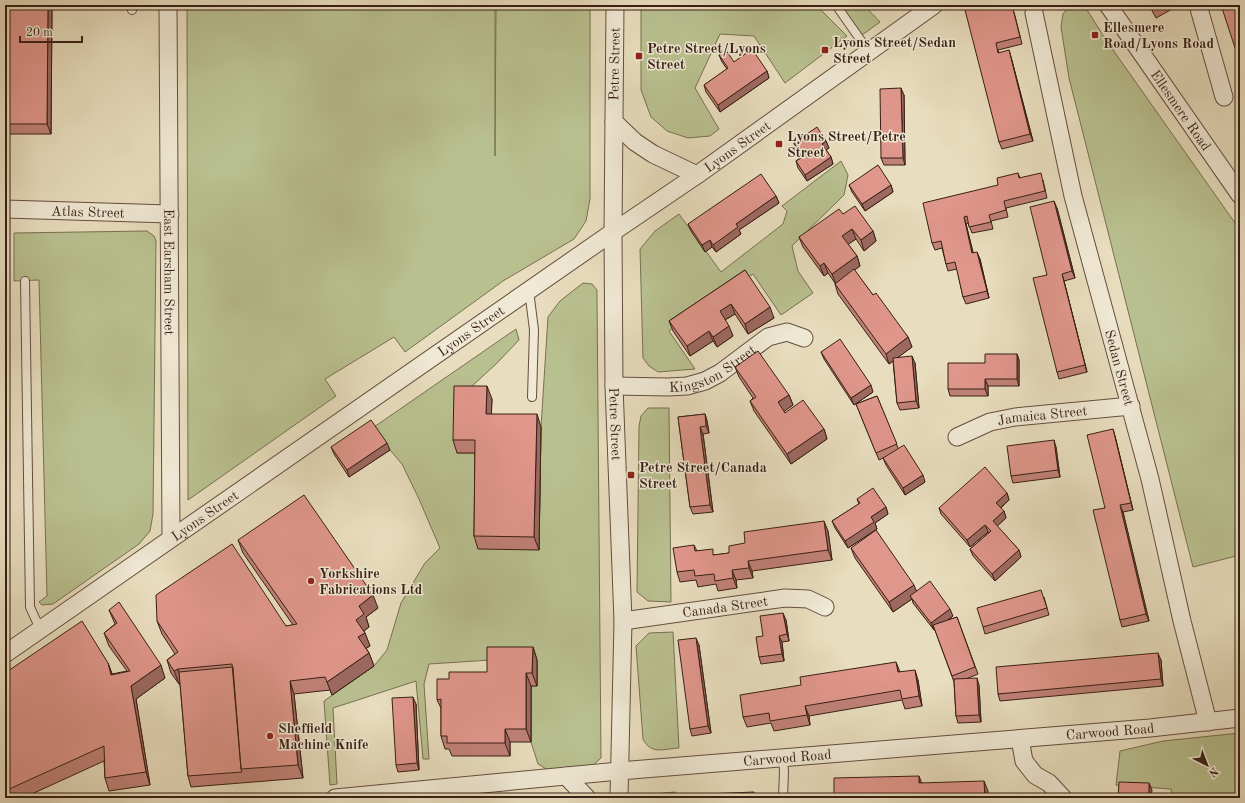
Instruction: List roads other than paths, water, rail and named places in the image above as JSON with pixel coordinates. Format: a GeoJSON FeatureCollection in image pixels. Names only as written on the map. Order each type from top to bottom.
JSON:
{"type":"FeatureCollection","features":[{"type":"Feature","properties":{"kind":"street","name":"East Earsham Street"},"geometry":{"type":"LineString","coordinates":[[168,5],[171,538]]}},
{"type":"Feature","properties":{"kind":"street","name":"Petre Street"},"geometry":{"type":"LineString","coordinates":[[615,5],[613,232],[614,386],[623,621],[619,798]]}},
{"type":"Feature","properties":{"kind":"street","name":"Lyons Street"},"geometry":{"type":"LineString","coordinates":[[5,654],[697,175],[934,5]]}},
{"type":"Feature","properties":{"kind":"street","name":"Ellesmere Road"},"geometry":{"type":"LineString","coordinates":[[1108,5],[1240,195]]}},
{"type":"Feature","properties":{"kind":"street"},"geometry":{"type":"LineString","coordinates":[[1198,5],[1224,97]]}},
{"type":"Feature","properties":{"kind":"street","name":"Sedan Street"},"geometry":{"type":"LineString","coordinates":[[1034,13],[1072,196],[1150,479],[1182,621],[1208,722]]}},
{"type":"Feature","properties":{"kind":"street"},"geometry":{"type":"LineString","coordinates":[[614,122],[635,142],[653,154],[697,175]]}},
{"type":"Feature","properties":{"kind":"street","name":"Atlas Street"},"geometry":{"type":"LineString","coordinates":[[5,210],[170,214]]}},
{"type":"Feature","properties":{"kind":"street","name":"Kingston Street"},"geometry":{"type":"LineString","coordinates":[[614,386],[686,386],[705,381],[720,373],[768,337],[787,332],[804,338]]}},
{"type":"Feature","properties":{"kind":"street","name":"Jamaica Street"},"geometry":{"type":"LineString","coordinates":[[957,438],[990,422],[1015,417],[1130,406]]}},
{"type":"Feature","properties":{"kind":"street","name":"Canada Street"},"geometry":{"type":"LineString","coordinates":[[623,621],[785,598],[808,599],[825,606]]}},
{"type":"Feature","properties":{"kind":"street","name":"Carwood Road"},"geometry":{"type":"LineString","coordinates":[[335,798],[620,771],[1150,728],[1240,718]]}},
{"type":"Feature","properties":{"kind":"street"},"geometry":{"type":"LineString","coordinates":[[1020,738],[1024,761],[1035,775],[1049,784],[1062,798]]}},
{"type":"Feature","properties":{"kind":"street"},"geometry":{"type":"LineString","coordinates":[[566,776],[587,798]]}},
{"type":"Feature","properties":{"kind":"lane"},"geometry":{"type":"LineString","coordinates":[[836,5],[869,52]]}},
{"type":"Feature","properties":{"kind":"lane"},"geometry":{"type":"LineString","coordinates":[[25,281],[30,607],[40,629]]}},
{"type":"Feature","properties":{"kind":"lane"},"geometry":{"type":"LineString","coordinates":[[529,290],[534,330],[532,397]]}},
{"type":"Feature","properties":{"kind":"lane"},"geometry":{"type":"LineString","coordinates":[[783,758],[783,798]]}},
{"type":"Feature","properties":{"kind":"place","name":"Ellesmere Road/Lyons Road"},"geometry":{"type":"Point","coordinates":[1095,35]}},
{"type":"Feature","properties":{"kind":"place","name":"Lyons Street/Sedan Street"},"geometry":{"type":"Point","coordinates":[825,50]}},
{"type":"Feature","properties":{"kind":"place","name":"Petre Street/Lyons Street"},"geometry":{"type":"Point","coordinates":[639,56]}},
{"type":"Feature","properties":{"kind":"place","name":"Lyons Street/Petre Street"},"geometry":{"type":"Point","coordinates":[779,144]}},
{"type":"Feature","properties":{"kind":"place","name":"Petre Street/Canada Street"},"geometry":{"type":"Point","coordinates":[631,475]}},
{"type":"Feature","properties":{"kind":"place","name":"Yorkshire Fabrications Ltd"},"geometry":{"type":"Point","coordinates":[311,581]}},
{"type":"Feature","properties":{"kind":"place","name":"Sheffield Machine Knife"},"geometry":{"type":"Point","coordinates":[270,736]}}]}
